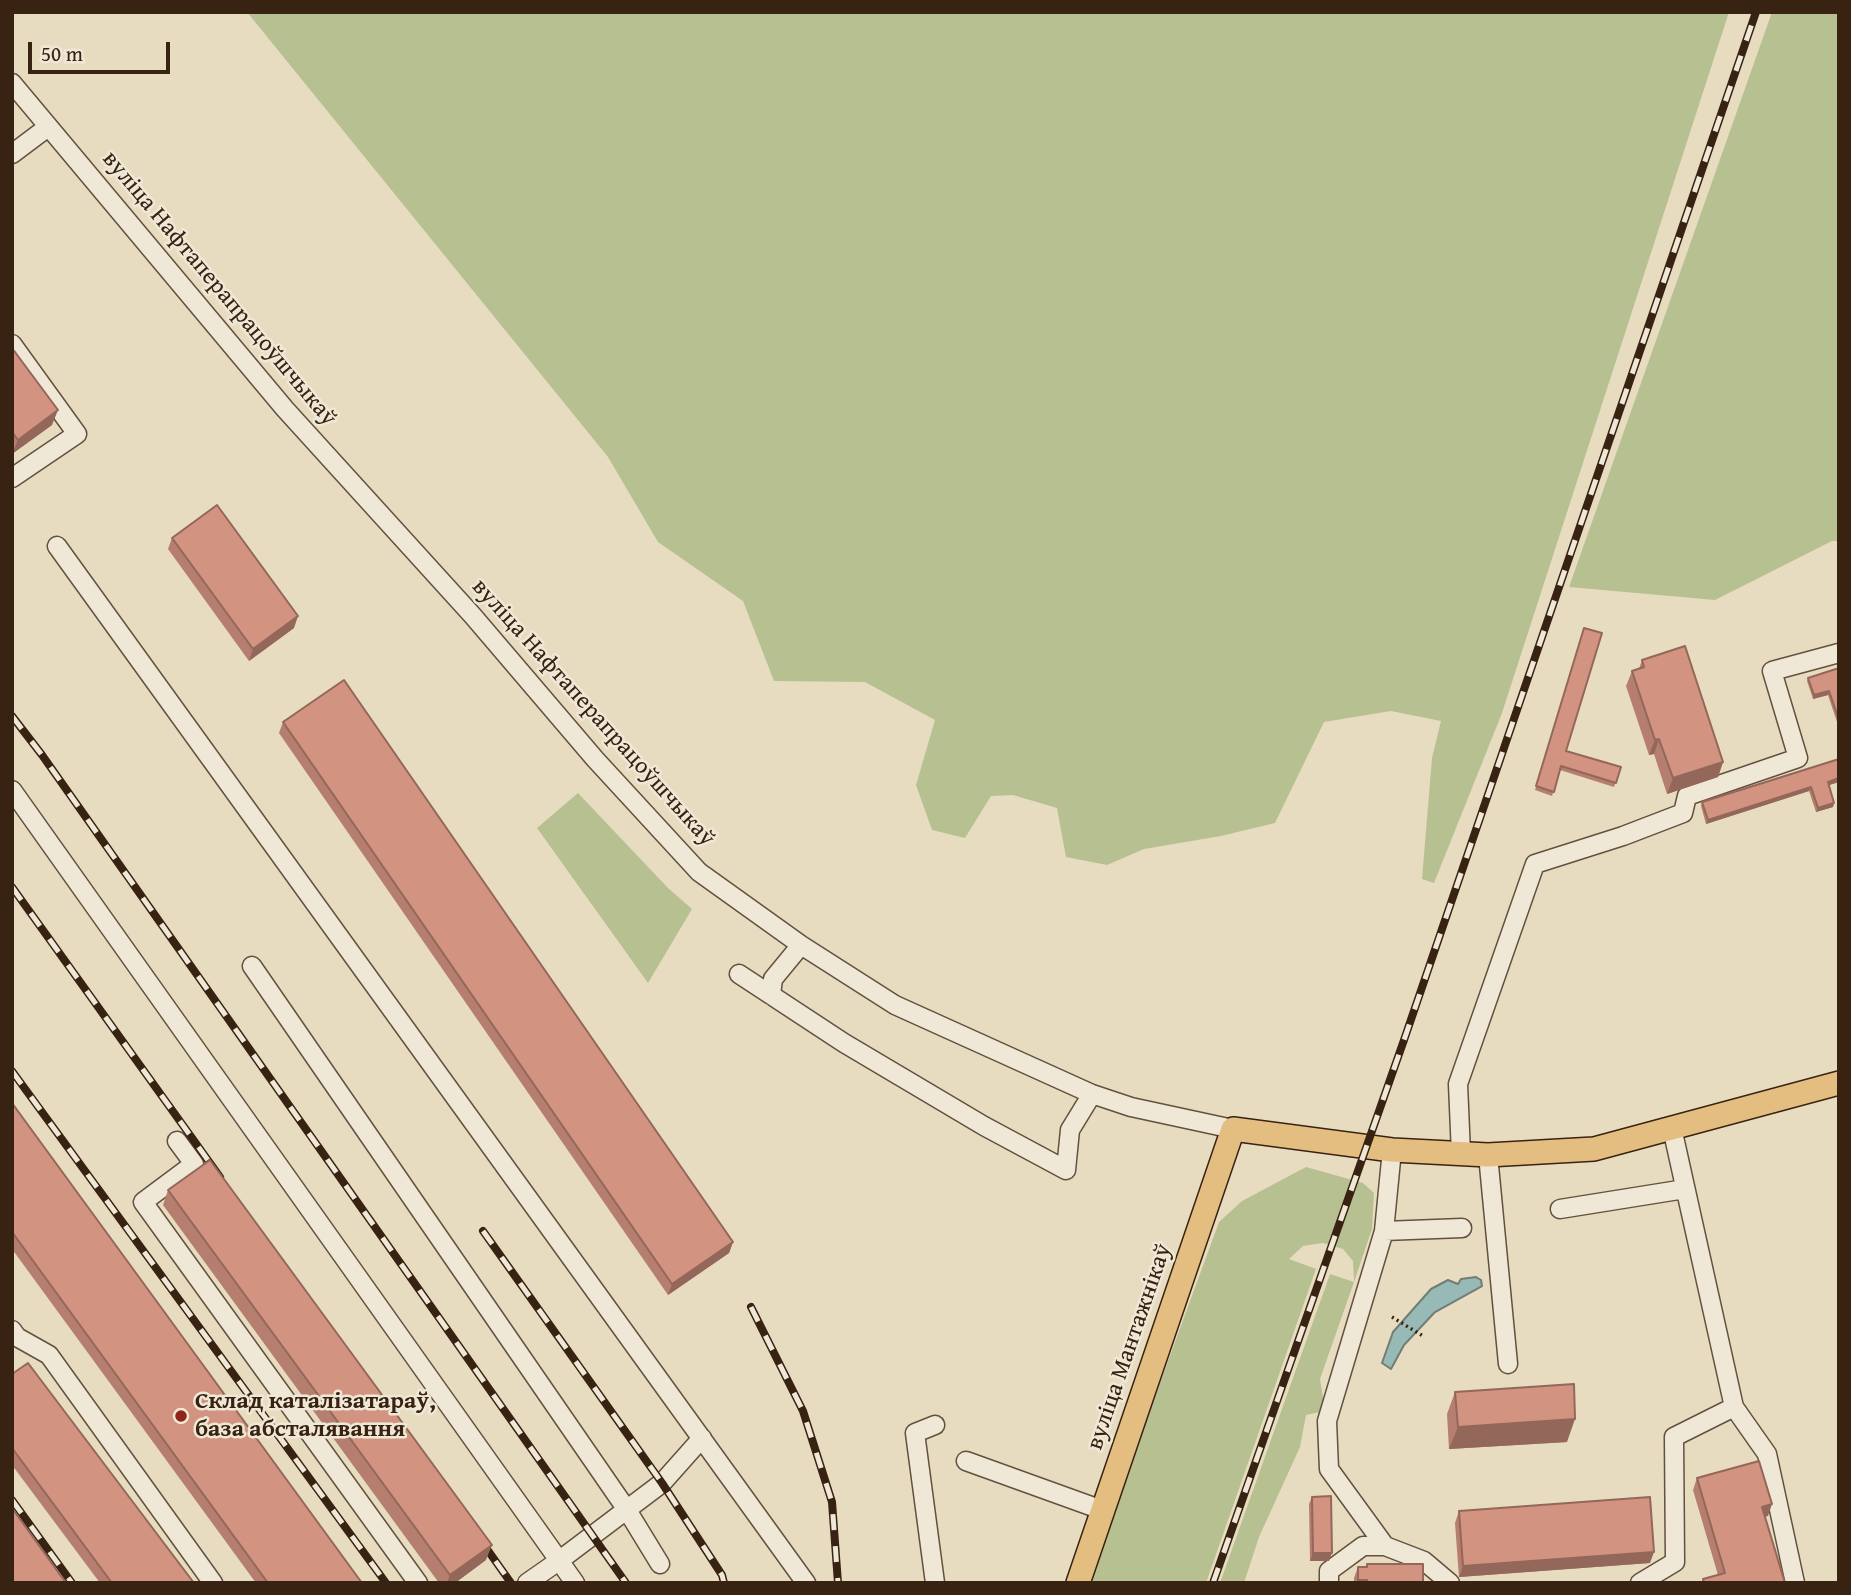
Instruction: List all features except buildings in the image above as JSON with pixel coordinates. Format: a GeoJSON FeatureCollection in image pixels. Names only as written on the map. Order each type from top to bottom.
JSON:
{"type":"FeatureCollection","features":[{"type":"Feature","properties":{"kind":"main road","name":"вуліца Нафтаперапрацоўшчыкаў"},"geometry":{"type":"LineString","coordinates":[[1233,1129],[1392,1150],[1461,1154],[1594,1149],[1839,1083]]}},
{"type":"Feature","properties":{"kind":"main road","name":"вуліца Мантажнікаў"},"geometry":{"type":"LineString","coordinates":[[1078,1583],[1233,1129]]}},
{"type":"Feature","properties":{"kind":"street","name":"вуліца Нафтаперапрацоўшчыкаў"},"geometry":{"type":"LineString","coordinates":[[12,83],[285,409],[473,616],[604,769],[699,872],[801,945],[895,1005],[1092,1094],[1131,1107],[1233,1129]]}},
{"type":"Feature","properties":{"kind":"street"},"geometry":{"type":"LineString","coordinates":[[12,154],[47,127]]}},
{"type":"Feature","properties":{"kind":"street"},"geometry":{"type":"LineString","coordinates":[[12,344],[77,434],[12,478]]}},
{"type":"Feature","properties":{"kind":"street"},"geometry":{"type":"LineString","coordinates":[[58,546],[806,1583]]}},
{"type":"Feature","properties":{"kind":"street"},"geometry":{"type":"LineString","coordinates":[[1461,1154],[1458,1084],[1535,864],[1623,836],[1683,813],[1687,796],[1798,758],[1773,671],[1839,653]]}},
{"type":"Feature","properties":{"kind":"street"},"geometry":{"type":"LineString","coordinates":[[12,790],[575,1583]]}},
{"type":"Feature","properties":{"kind":"street"},"geometry":{"type":"LineString","coordinates":[[771,995],[773,979],[801,945]]}},
{"type":"Feature","properties":{"kind":"street"},"geometry":{"type":"LineString","coordinates":[[252,966],[627,1510],[660,1564]]}},
{"type":"Feature","properties":{"kind":"street"},"geometry":{"type":"LineString","coordinates":[[739,974],[890,1070],[1066,1170],[1070,1130],[1092,1094]]}},
{"type":"Feature","properties":{"kind":"street"},"geometry":{"type":"LineString","coordinates":[[1672,1128],[1734,1407],[1767,1454],[1795,1583]]}},
{"type":"Feature","properties":{"kind":"street"},"geometry":{"type":"LineString","coordinates":[[177,1141],[194,1164],[143,1202],[418,1583]]}},
{"type":"Feature","properties":{"kind":"street"},"geometry":{"type":"LineString","coordinates":[[1385,1546],[1329,1469],[1327,1421],[1384,1231],[1392,1150]]}},
{"type":"Feature","properties":{"kind":"street"},"geometry":{"type":"LineString","coordinates":[[1488,1155],[1508,1364]]}},
{"type":"Feature","properties":{"kind":"street"},"geometry":{"type":"LineString","coordinates":[[1560,1209],[1685,1189]]}},
{"type":"Feature","properties":{"kind":"street"},"geometry":{"type":"LineString","coordinates":[[1384,1231],[1462,1228]]}},
{"type":"Feature","properties":{"kind":"street"},"geometry":{"type":"LineString","coordinates":[[12,1330],[18,1337],[49,1355],[213,1583]]}},
{"type":"Feature","properties":{"kind":"street"},"geometry":{"type":"LineString","coordinates":[[1640,1583],[1675,1562],[1674,1437],[1734,1407]]}},
{"type":"Feature","properties":{"kind":"street"},"geometry":{"type":"LineString","coordinates":[[934,1583],[915,1433],[935,1425]]}},
{"type":"Feature","properties":{"kind":"street"},"geometry":{"type":"LineString","coordinates":[[527,1583],[662,1483],[702,1438]]}},
{"type":"Feature","properties":{"kind":"street"},"geometry":{"type":"LineString","coordinates":[[966,1461],[1102,1510]]}},
{"type":"Feature","properties":{"kind":"street"},"geometry":{"type":"LineString","coordinates":[[1329,1583],[1329,1571],[1363,1546],[1385,1546],[1424,1561],[1450,1583]]}},
{"type":"Feature","properties":{"kind":"path"},"geometry":{"type":"LineString","coordinates":[[1392,1317],[1423,1336]]}},
{"type":"Feature","properties":{"kind":"green space"},"geometry":{"type":"Polygon","coordinates":[[[247,12],[1729,12],[1502,713],[1434,883],[1422,879],[1432,758],[1441,721],[1391,711],[1324,722],[1275,823],[1221,836],[1144,849],[1107,865],[1066,857],[1057,808],[1013,795],[991,796],[965,838],[932,830],[916,785],[935,720],[865,682],[774,681],[743,601],[658,542],[608,457],[247,12]]]}},
{"type":"Feature","properties":{"kind":"green space"},"geometry":{"type":"Polygon","coordinates":[[[1772,12],[1839,12],[1839,541],[1832,541],[1715,600],[1569,587],[1772,12]]]}},
{"type":"Feature","properties":{"kind":"green space"},"geometry":{"type":"Polygon","coordinates":[[[578,793],[668,888],[692,909],[648,983],[537,828],[578,793]]]}},
{"type":"Feature","properties":{"kind":"green space"},"geometry":{"type":"Polygon","coordinates":[[[1306,1167],[1363,1183],[1374,1193],[1372,1229],[1354,1282],[1353,1261],[1343,1249],[1323,1243],[1303,1246],[1289,1259],[1316,1269],[1206,1583],[1091,1583],[1134,1454],[1219,1222],[1242,1201],[1306,1167]]]}},
{"type":"Feature","properties":{"kind":"green space"},"geometry":{"type":"Polygon","coordinates":[[[1330,1274],[1354,1282],[1320,1379],[1325,1411],[1306,1415],[1300,1447],[1259,1537],[1244,1583],[1220,1583],[1330,1274]]]}},
{"type":"Feature","properties":{"kind":"water"},"geometry":{"type":"Polygon","coordinates":[[[1476,1277],[1481,1280],[1482,1286],[1435,1312],[1404,1345],[1391,1369],[1382,1363],[1393,1332],[1431,1289],[1448,1280],[1458,1284],[1461,1279],[1476,1277]]]}},
{"type":"Feature","properties":{"kind":"railway"},"geometry":{"type":"LineString","coordinates":[[1213,1583],[1404,1040],[1756,12]]}},
{"type":"Feature","properties":{"kind":"railway"},"geometry":{"type":"LineString","coordinates":[[12,716],[626,1583]]}},
{"type":"Feature","properties":{"kind":"railway"},"geometry":{"type":"LineString","coordinates":[[12,887],[220,1177]]}},
{"type":"Feature","properties":{"kind":"railway"},"geometry":{"type":"LineString","coordinates":[[12,1071],[386,1583]]}},
{"type":"Feature","properties":{"kind":"railway"},"geometry":{"type":"LineString","coordinates":[[483,1231],[662,1483],[722,1575],[724,1583]]}},
{"type":"Feature","properties":{"kind":"railway"},"geometry":{"type":"LineString","coordinates":[[751,1307],[803,1411],[832,1502],[838,1583]]}},
{"type":"Feature","properties":{"kind":"railway"},"geometry":{"type":"LineString","coordinates":[[12,1500],[72,1583]]}},
{"type":"Feature","properties":{"kind":"railway"},"geometry":{"type":"LineString","coordinates":[[477,1535],[511,1583]]}},
{"type":"Feature","properties":{"kind":"place","name":"Склад каталізатараў, база абсталявання"},"geometry":{"type":"Point","coordinates":[181,1416]}}]}
